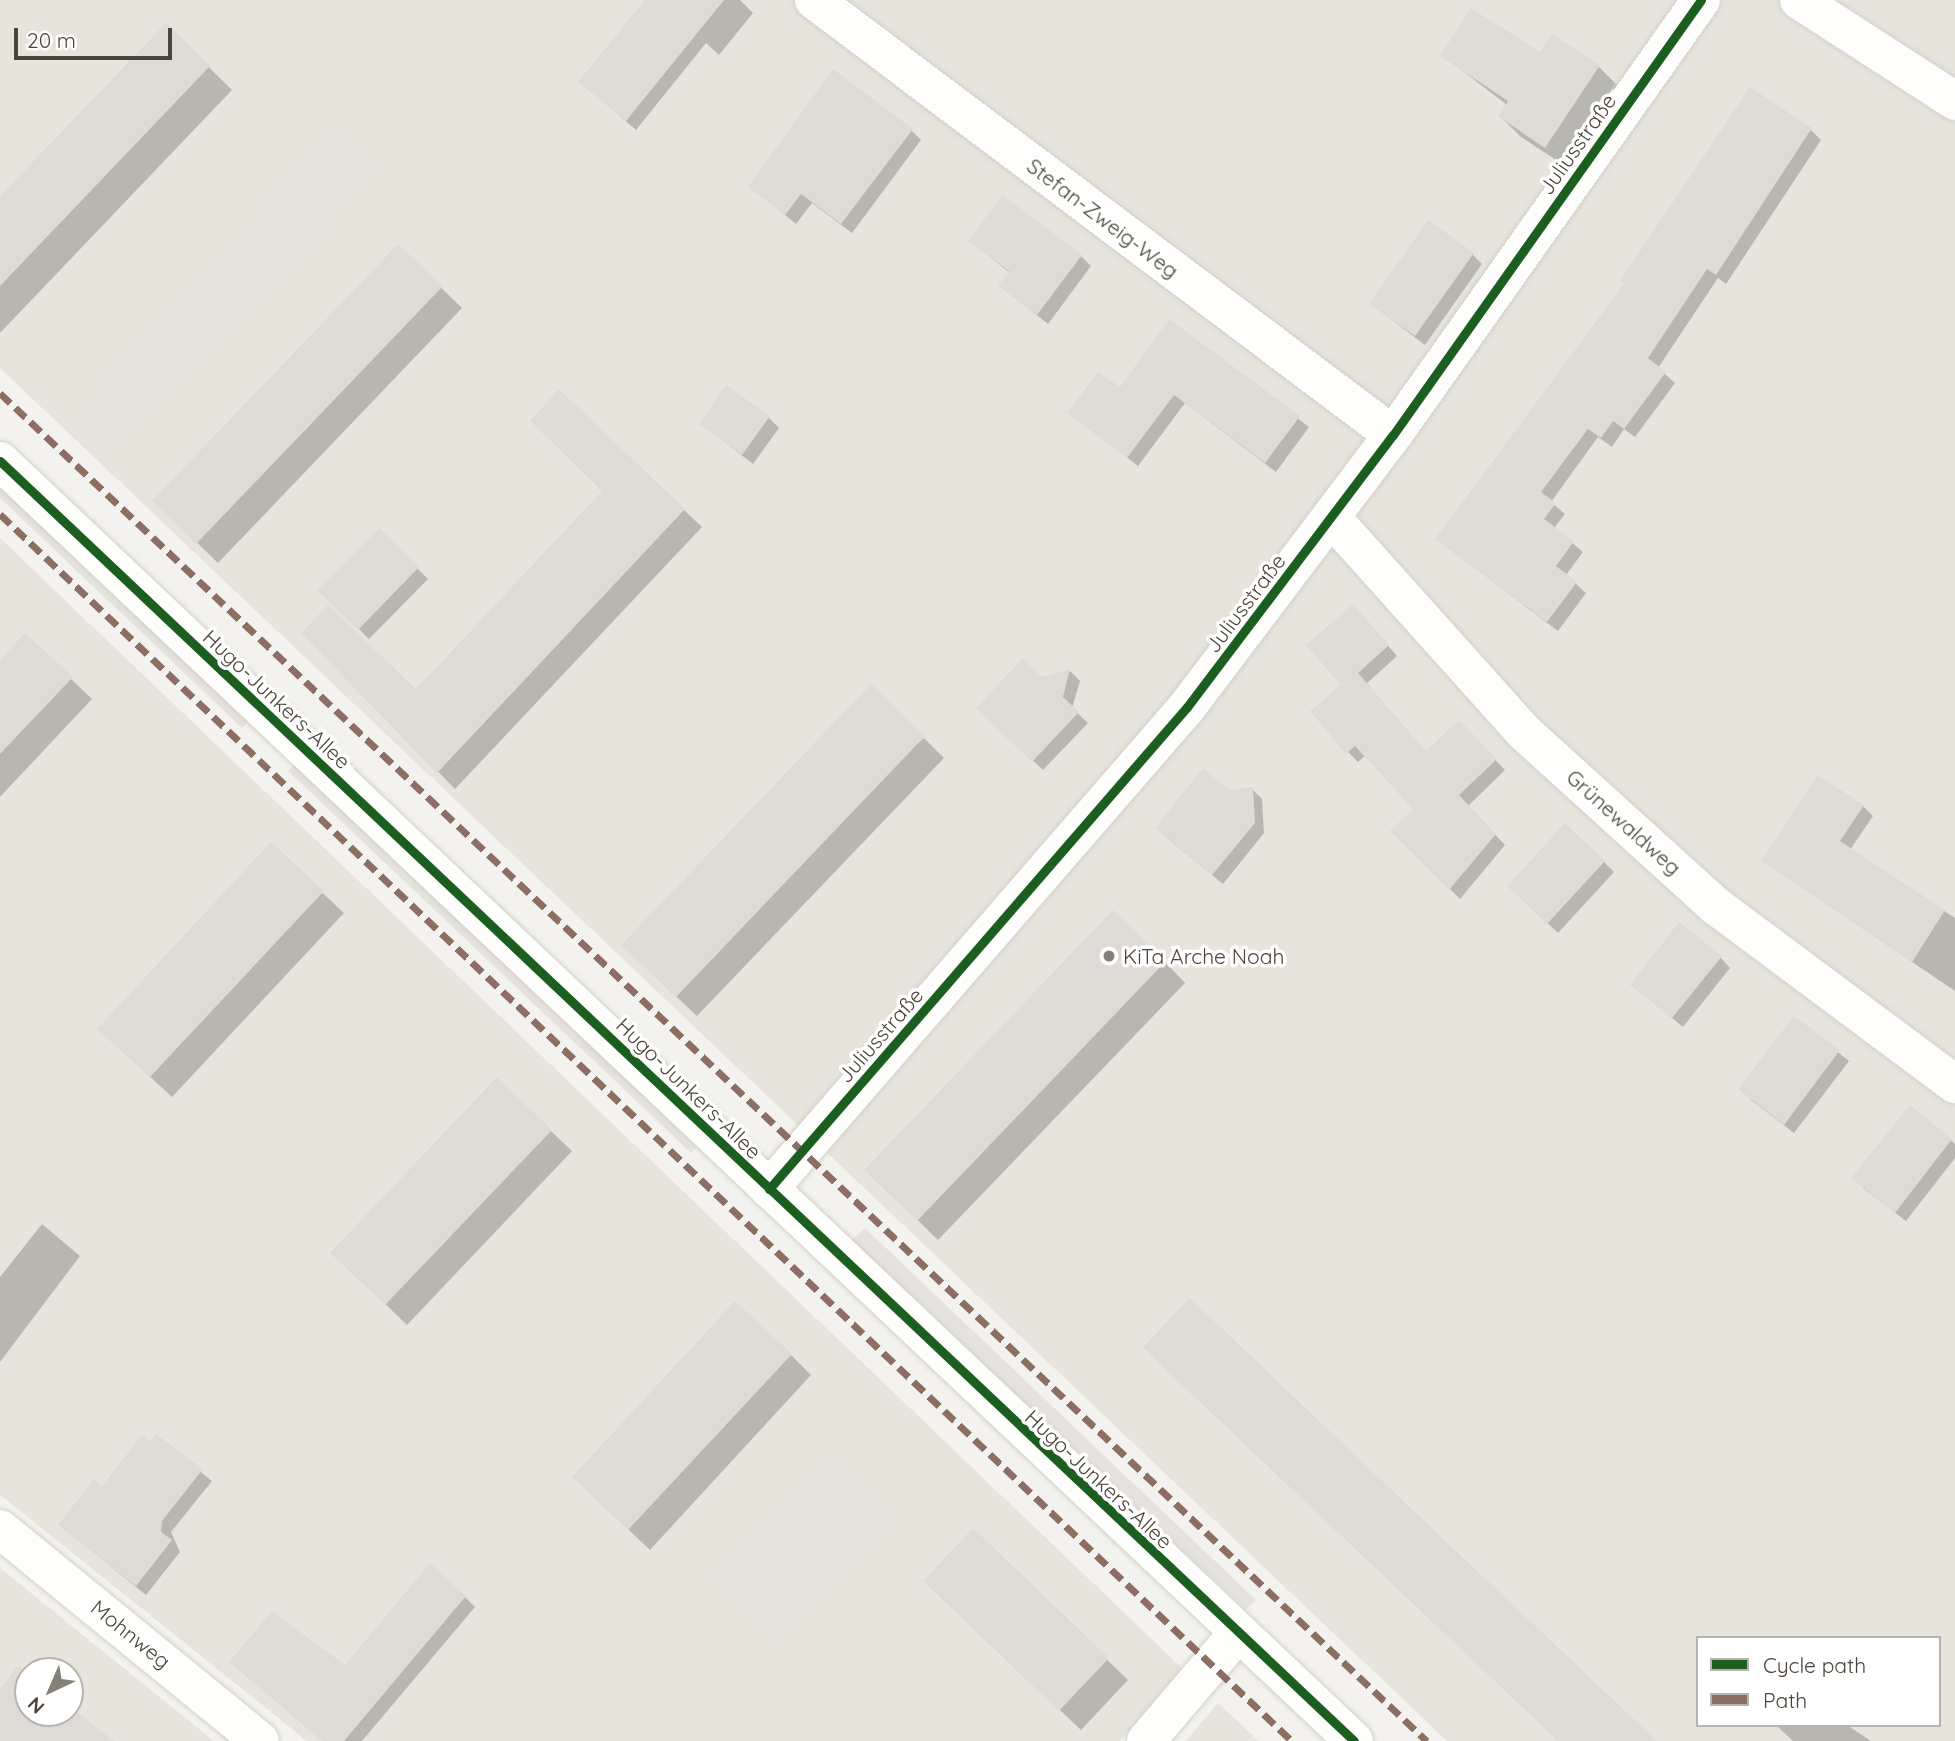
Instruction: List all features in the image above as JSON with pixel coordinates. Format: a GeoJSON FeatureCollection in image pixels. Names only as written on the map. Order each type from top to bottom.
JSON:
{"type":"FeatureCollection","features":[{"type":"Feature","properties":{"kind":"street","name":"Stefan-Zweig-Weg"},"geometry":{"type":"LineString","coordinates":[[814,0],[1392,435]]}},
{"type":"Feature","properties":{"kind":"street","name":"Juliusstraße"},"geometry":{"type":"LineString","coordinates":[[769,1189],[1187,707],[1392,435],[1701,0]]}},
{"type":"Feature","properties":{"kind":"street"},"geometry":{"type":"LineString","coordinates":[[1799,0],[1955,101]]}},
{"type":"Feature","properties":{"kind":"street","name":"Hugo-Junkers-Allee"},"geometry":{"type":"LineString","coordinates":[[0,461],[1237,1634],[1354,1741]]}},
{"type":"Feature","properties":{"kind":"street","name":"Grünewaldweg"},"geometry":{"type":"LineString","coordinates":[[1331,517],[1525,733],[1716,906],[1955,1084]]}},
{"type":"Feature","properties":{"kind":"street","name":"Mohnweg"},"geometry":{"type":"LineString","coordinates":[[0,1529],[260,1741]]}},
{"type":"Feature","properties":{"kind":"street"},"geometry":{"type":"LineString","coordinates":[[1146,1741],[1237,1634]]}},
{"type":"Feature","properties":{"kind":"shaded area"},"geometry":{"type":"Polygon","coordinates":[[[0,0],[1955,0],[1955,1741],[1447,1741],[0,368],[0,0]]]}},
{"type":"Feature","properties":{"kind":"shaded area"},"geometry":{"type":"Polygon","coordinates":[[[335,136],[371,170],[105,453],[73,423],[335,136]]]}},
{"type":"Feature","properties":{"kind":"shaded area"},"geometry":{"type":"Polygon","coordinates":[[[0,479],[253,718],[242,728],[0,498],[0,479]]]}},
{"type":"Feature","properties":{"kind":"shaded area"},"geometry":{"type":"Polygon","coordinates":[[[0,538],[1182,1668],[1120,1741],[307,1741],[0,1495],[0,538]]]}},
{"type":"Feature","properties":{"kind":"shaded area"},"geometry":{"type":"Polygon","coordinates":[[[298,760],[702,1142],[691,1153],[288,771],[298,760]]]}},
{"type":"Feature","properties":{"kind":"shaded area"},"geometry":{"type":"Polygon","coordinates":[[[865,1228],[1256,1600],[1246,1610],[852,1240],[865,1228]]]}},
{"type":"Feature","properties":{"kind":"shaded area"},"geometry":{"type":"Polygon","coordinates":[[[829,1456],[889,1519],[775,1638],[714,1578],[829,1456]]]}},
{"type":"Feature","properties":{"kind":"shaded area"},"geometry":{"type":"Polygon","coordinates":[[[0,1568],[214,1741],[0,1741],[0,1568]]]}},
{"type":"Feature","properties":{"kind":"shaded area"},"geometry":{"type":"Polygon","coordinates":[[[1218,1703],[1259,1741],[1186,1741],[1218,1703]]]}},
{"type":"Feature","properties":{"kind":"building"},"geometry":{"type":"Polygon","coordinates":[[[645,0],[724,0],[626,121],[578,82],[645,0]]]}},
{"type":"Feature","properties":{"kind":"building"},"geometry":{"type":"Polygon","coordinates":[[[1471,8],[1540,52],[1552,34],[1600,65],[1545,148],[1498,116],[1508,101],[1440,56],[1471,8]]]}},
{"type":"Feature","properties":{"kind":"building"},"geometry":{"type":"Polygon","coordinates":[[[166,23],[210,66],[0,286],[0,196],[166,23]]]}},
{"type":"Feature","properties":{"kind":"building"},"geometry":{"type":"Polygon","coordinates":[[[833,69],[913,129],[841,224],[801,194],[785,215],[748,187],[833,69]]]}},
{"type":"Feature","properties":{"kind":"building"},"geometry":{"type":"Polygon","coordinates":[[[1750,87],[1812,128],[1716,275],[1707,269],[1648,358],[1666,372],[1624,429],[1613,421],[1601,438],[1588,429],[1541,492],[1556,503],[1544,519],[1574,541],[1556,566],[1577,582],[1547,622],[1435,539],[1624,284],[1620,281],[1750,87]]]}},
{"type":"Feature","properties":{"kind":"building"},"geometry":{"type":"Polygon","coordinates":[[[1002,195],[1082,255],[1037,315],[998,286],[1009,271],[968,241],[1002,195]]]}},
{"type":"Feature","properties":{"kind":"building"},"geometry":{"type":"Polygon","coordinates":[[[1428,220],[1474,253],[1415,336],[1369,304],[1428,220]]]}},
{"type":"Feature","properties":{"kind":"building"},"geometry":{"type":"Polygon","coordinates":[[[398,244],[443,286],[196,544],[152,501],[398,244]]]}},
{"type":"Feature","properties":{"kind":"building"},"geometry":{"type":"Polygon","coordinates":[[[1169,319],[1300,416],[1265,463],[1174,395],[1127,458],[1067,413],[1098,372],[1120,387],[1169,319]]]}},
{"type":"Feature","properties":{"kind":"building"},"geometry":{"type":"Polygon","coordinates":[[[726,385],[770,416],[742,455],[699,424],[726,385]]]}},
{"type":"Feature","properties":{"kind":"building"},"geometry":{"type":"Polygon","coordinates":[[[559,389],[685,509],[437,773],[301,633],[328,605],[416,689],[602,491],[530,421],[559,389]]]}},
{"type":"Feature","properties":{"kind":"building"},"geometry":{"type":"Polygon","coordinates":[[[379,528],[419,567],[358,630],[317,590],[379,528]]]}},
{"type":"Feature","properties":{"kind":"building"},"geometry":{"type":"Polygon","coordinates":[[[1353,604],[1389,645],[1358,673],[1426,751],[1459,720],[1497,759],[1459,795],[1496,834],[1449,890],[1390,831],[1413,809],[1355,746],[1346,754],[1310,711],[1341,685],[1306,645],[1353,604]]]}},
{"type":"Feature","properties":{"kind":"building"},"geometry":{"type":"Polygon","coordinates":[[[25,633],[73,677],[0,754],[0,660],[25,633]]]}},
{"type":"Feature","properties":{"kind":"building"},"geometry":{"type":"Polygon","coordinates":[[[1023,658],[1042,677],[1070,669],[1063,697],[1079,712],[1032,762],[976,708],[1023,658]]]}},
{"type":"Feature","properties":{"kind":"building"},"geometry":{"type":"Polygon","coordinates":[[[871,684],[925,736],[676,997],[621,945],[871,684]]]}},
{"type":"Feature","properties":{"kind":"building"},"geometry":{"type":"Polygon","coordinates":[[[1203,768],[1229,790],[1253,787],[1255,823],[1212,875],[1155,828],[1203,768]]]}},
{"type":"Feature","properties":{"kind":"building"},"geometry":{"type":"Polygon","coordinates":[[[1818,775],[1864,805],[1840,841],[1945,910],[1912,962],[1761,861],[1818,775]]]}},
{"type":"Feature","properties":{"kind":"building"},"geometry":{"type":"Polygon","coordinates":[[[1565,823],[1605,861],[1547,924],[1507,886],[1565,823]]]}},
{"type":"Feature","properties":{"kind":"building"},"geometry":{"type":"Polygon","coordinates":[[[271,842],[324,891],[150,1077],[97,1029],[271,842]]]}},
{"type":"Feature","properties":{"kind":"building"},"geometry":{"type":"Polygon","coordinates":[[[1113,910],[1166,961],[917,1221],[864,1170],[1113,910]]]}},
{"type":"Feature","properties":{"kind":"building"},"geometry":{"type":"Polygon","coordinates":[[[1679,922],[1722,956],[1672,1018],[1630,985],[1679,922]]]}},
{"type":"Feature","properties":{"kind":"building"},"geometry":{"type":"Polygon","coordinates":[[[1794,1016],[1840,1050],[1784,1125],[1738,1089],[1794,1016]]]}},
{"type":"Feature","properties":{"kind":"building"},"geometry":{"type":"Polygon","coordinates":[[[497,1077],[552,1130],[385,1305],[330,1253],[497,1077]]]}},
{"type":"Feature","properties":{"kind":"building"},"geometry":{"type":"Polygon","coordinates":[[[1910,1105],[1952,1139],[1895,1213],[1851,1178],[1910,1105]]]}},
{"type":"Feature","properties":{"kind":"building"},"geometry":{"type":"Polygon","coordinates":[[[1190,1298],[1657,1741],[1558,1741],[1165,1369],[1143,1347],[1190,1298]]]}},
{"type":"Feature","properties":{"kind":"building"},"geometry":{"type":"Polygon","coordinates":[[[735,1301],[792,1354],[628,1530],[572,1477],[735,1301]]]}},
{"type":"Feature","properties":{"kind":"building"},"geometry":{"type":"Polygon","coordinates":[[[156,1434],[203,1469],[162,1521],[161,1532],[172,1540],[136,1586],[58,1525],[94,1479],[102,1486],[142,1435],[150,1442],[156,1434]]]}},
{"type":"Feature","properties":{"kind":"building"},"geometry":{"type":"Polygon","coordinates":[[[973,1528],[1109,1658],[1059,1711],[923,1581],[973,1528]]]}},
{"type":"Feature","properties":{"kind":"building"},"geometry":{"type":"Polygon","coordinates":[[[430,1563],[466,1596],[344,1741],[322,1741],[229,1662],[272,1611],[345,1665],[430,1563]]]}},
{"type":"Feature","properties":{"kind":"building"},"geometry":{"type":"Polygon","coordinates":[[[14,1671],[14,1727],[84,1727],[84,1717],[114,1741],[0,1741],[0,1689],[14,1671]]]}},
{"type":"Feature","properties":{"kind":"marked path"},"geometry":{"type":"LineString","coordinates":[[0,393],[1427,1741]]}},
{"type":"Feature","properties":{"kind":"marked path"},"geometry":{"type":"LineString","coordinates":[[0,514],[1292,1741]]}},
{"type":"Feature","properties":{"kind":"cycle path"},"geometry":{"type":"LineString","coordinates":[[769,1189],[1187,707],[1393,435],[1701,0]]}},
{"type":"Feature","properties":{"kind":"cycle path"},"geometry":{"type":"LineString","coordinates":[[0,461],[1354,1741]]}},
{"type":"Feature","properties":{"kind":"place","name":"KiTa Arche Noah"},"geometry":{"type":"Point","coordinates":[1109,956]}}]}
